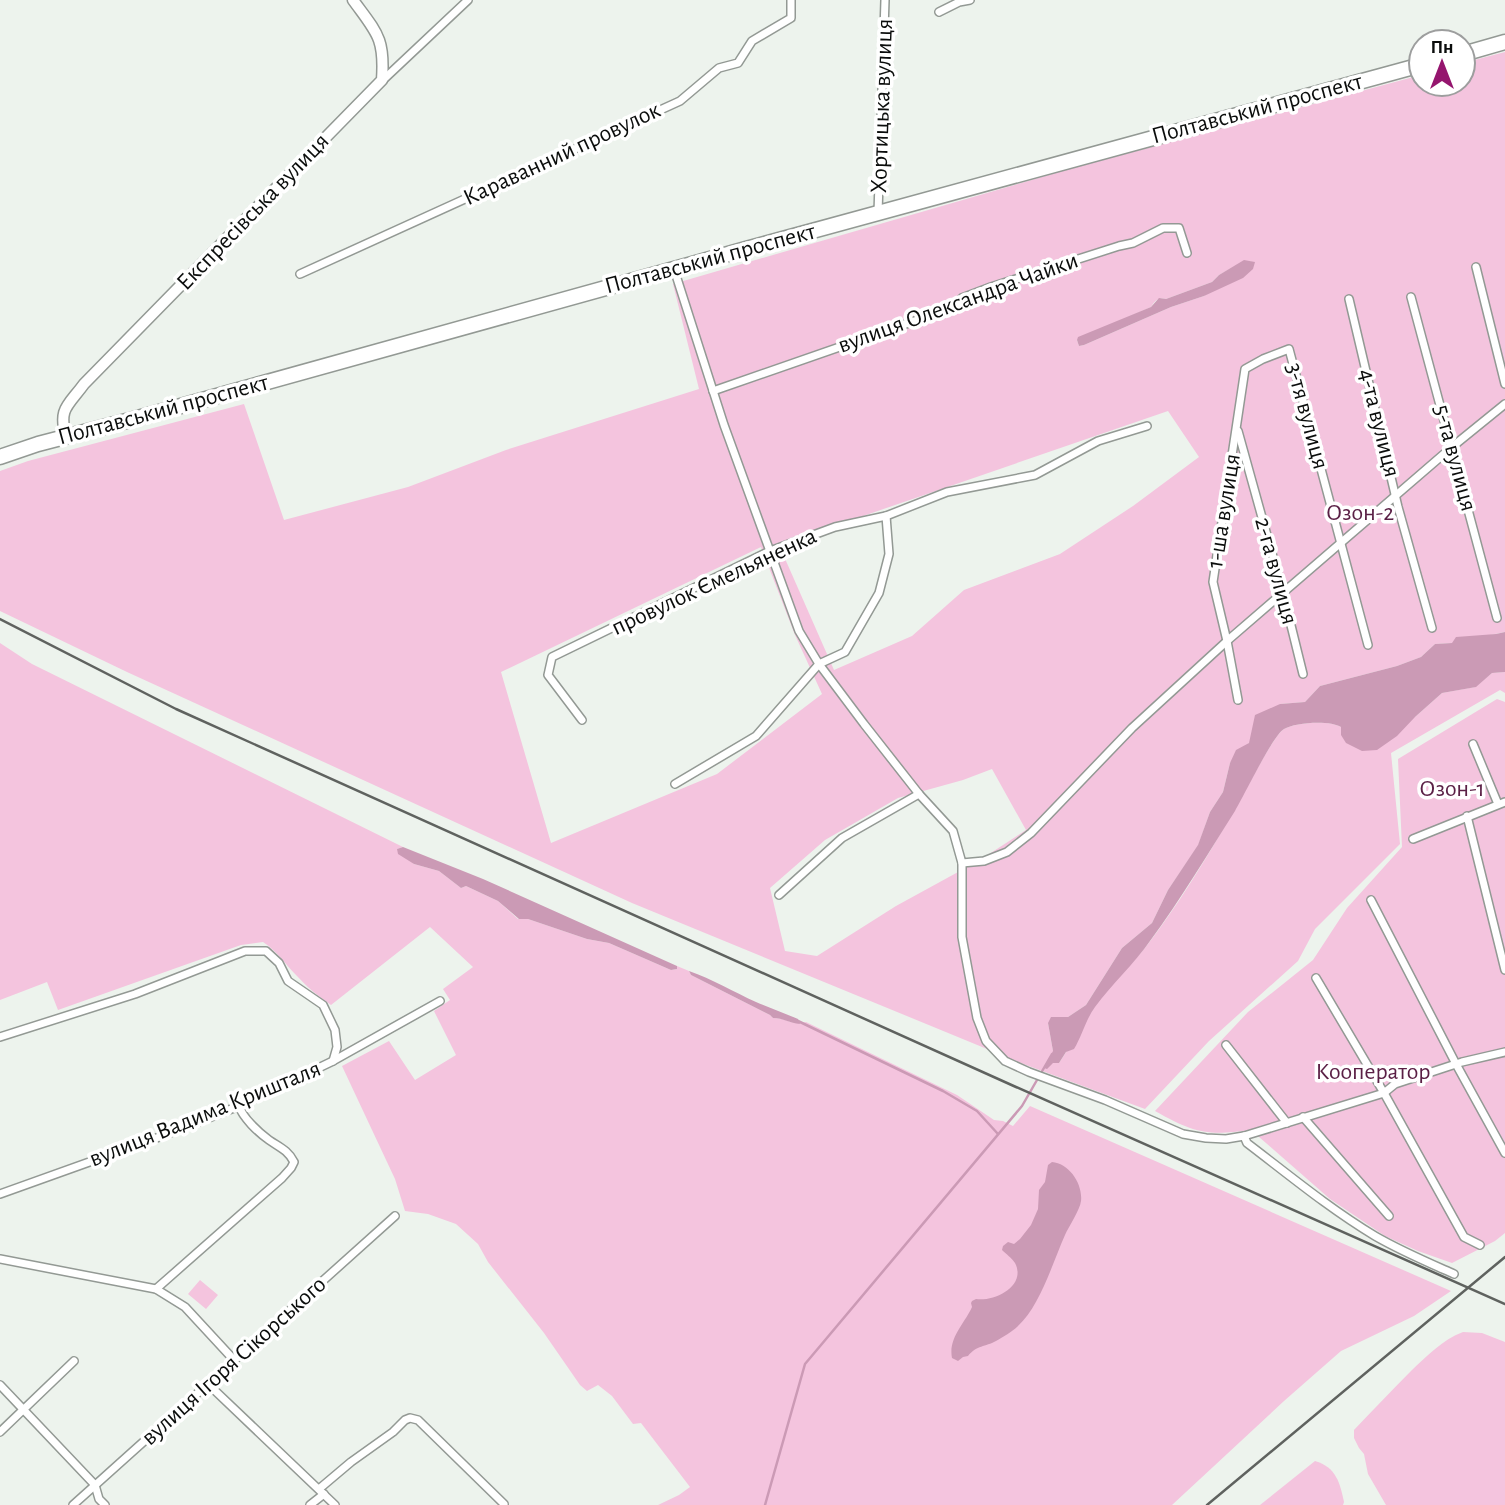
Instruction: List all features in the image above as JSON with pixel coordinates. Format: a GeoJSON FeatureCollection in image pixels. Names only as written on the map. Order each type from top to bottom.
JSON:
{"type":"FeatureCollection","features":[{"type":"Feature","properties":{"kind":"highway"},"geometry":{"type":"LineString","coordinates":[[1477,50],[1505,42]]}},
{"type":"Feature","properties":{"kind":"highway","name":"Полтавський проспект"},"geometry":{"type":"LineString","coordinates":[[0,457],[1407,69]]}},
{"type":"Feature","properties":{"kind":"street"},"geometry":{"type":"LineString","coordinates":[[353,0],[378,35],[384,60],[382,80]]}},
{"type":"Feature","properties":{"kind":"street","name":"Експресівська вулиця"},"geometry":{"type":"LineString","coordinates":[[66,437],[62,421],[64,411],[85,384],[382,80],[468,0]]}},
{"type":"Feature","properties":{"kind":"street","name":"Караванний провулок"},"geometry":{"type":"LineString","coordinates":[[300,274],[680,100],[719,68],[738,63],[752,41],[791,18],[791,0]]}},
{"type":"Feature","properties":{"kind":"street","name":"Хортицька вулиця"},"geometry":{"type":"LineString","coordinates":[[878,213],[885,0]]}},
{"type":"Feature","properties":{"kind":"street"},"geometry":{"type":"LineString","coordinates":[[939,12],[959,2],[970,0]]}},
{"type":"Feature","properties":{"kind":"street","name":"вулиця Олександра Чайки"},"geometry":{"type":"LineString","coordinates":[[713,391],[949,309],[962,298],[991,287],[1133,243],[1163,228],[1179,228],[1187,253]]}},
{"type":"Feature","properties":{"kind":"street"},"geometry":{"type":"LineString","coordinates":[[1476,267],[1505,384]]}},
{"type":"Feature","properties":{"kind":"street"},"geometry":{"type":"LineString","coordinates":[[674,269],[713,391],[799,631],[819,664],[919,794],[953,831],[962,863],[962,937],[977,1018],[986,1041],[1005,1061],[1183,1134],[1226,1139],[1244,1136],[1384,1093],[1395,1084],[1456,1064],[1505,1052]]}},
{"type":"Feature","properties":{"kind":"street","name":"5-та вулиця"},"geometry":{"type":"LineString","coordinates":[[1411,298],[1497,618]]}},
{"type":"Feature","properties":{"kind":"street","name":"4-та вулиця"},"geometry":{"type":"LineString","coordinates":[[1349,299],[1398,507],[1432,628]]}},
{"type":"Feature","properties":{"kind":"street","name":"1-ша вулиця"},"geometry":{"type":"LineString","coordinates":[[1238,700],[1213,582],[1245,369],[1289,349]]}},
{"type":"Feature","properties":{"kind":"street","name":"3-тя вулиця"},"geometry":{"type":"LineString","coordinates":[[1289,349],[1368,645]]}},
{"type":"Feature","properties":{"kind":"street"},"geometry":{"type":"LineString","coordinates":[[962,863],[984,861],[1007,852],[1031,833],[1132,728],[1227,641],[1505,404]]}},
{"type":"Feature","properties":{"kind":"street","name":"провулок Ємельяненка"},"geometry":{"type":"LineString","coordinates":[[582,720],[548,675],[552,657],[770,551],[835,527],[886,516],[947,492],[1035,475],[1098,442],[1147,426]]}},
{"type":"Feature","properties":{"kind":"street","name":"2-га вулиця"},"geometry":{"type":"LineString","coordinates":[[1237,427],[1303,674]]}},
{"type":"Feature","properties":{"kind":"street"},"geometry":{"type":"LineString","coordinates":[[676,784],[756,736],[819,664],[845,652],[879,593],[888,554],[886,516]]}},
{"type":"Feature","properties":{"kind":"street"},"geometry":{"type":"LineString","coordinates":[[1413,839],[1501,803],[1473,744]]}},
{"type":"Feature","properties":{"kind":"street"},"geometry":{"type":"LineString","coordinates":[[779,895],[842,838],[919,794]]}},
{"type":"Feature","properties":{"kind":"street"},"geometry":{"type":"LineString","coordinates":[[1467,816],[1505,970]]}},
{"type":"Feature","properties":{"kind":"street"},"geometry":{"type":"LineString","coordinates":[[1371,900],[1505,1153]]}},
{"type":"Feature","properties":{"kind":"street"},"geometry":{"type":"LineString","coordinates":[[0,1037],[135,994],[245,951],[266,950],[279,963],[288,981],[323,1005],[335,1030],[337,1047],[333,1061]]}},
{"type":"Feature","properties":{"kind":"street"},"geometry":{"type":"LineString","coordinates":[[1317,978],[1464,1237],[1480,1245]]}},
{"type":"Feature","properties":{"kind":"street","name":"вулиця Вадима Кришталя"},"geometry":{"type":"LineString","coordinates":[[0,1194],[162,1136],[239,1105],[333,1061],[440,1001]]}},
{"type":"Feature","properties":{"kind":"street"},"geometry":{"type":"LineString","coordinates":[[1226,1045],[1287,1123]]}},
{"type":"Feature","properties":{"kind":"street"},"geometry":{"type":"LineString","coordinates":[[156,1289],[282,1178],[294,1162],[285,1149],[264,1136],[241,1111],[239,1105]]}},
{"type":"Feature","properties":{"kind":"street"},"geometry":{"type":"LineString","coordinates":[[1303,1118],[1389,1216]]}},
{"type":"Feature","properties":{"kind":"street"},"geometry":{"type":"LineString","coordinates":[[1244,1136],[1247,1143],[1374,1235],[1413,1257],[1454,1274]]}},
{"type":"Feature","properties":{"kind":"street","name":"вулиця Ігоря Сікорського"},"geometry":{"type":"LineString","coordinates":[[73,1505],[395,1216]]}},
{"type":"Feature","properties":{"kind":"street"},"geometry":{"type":"LineString","coordinates":[[0,1259],[156,1289],[185,1307],[234,1360]]}},
{"type":"Feature","properties":{"kind":"street"},"geometry":{"type":"LineString","coordinates":[[0,1432],[74,1361]]}},
{"type":"Feature","properties":{"kind":"street"},"geometry":{"type":"LineString","coordinates":[[208,1384],[335,1505]]}},
{"type":"Feature","properties":{"kind":"street"},"geometry":{"type":"LineString","coordinates":[[0,1385],[95,1485],[99,1499],[105,1505]]}},
{"type":"Feature","properties":{"kind":"street"},"geometry":{"type":"LineString","coordinates":[[310,1505],[351,1462],[393,1432],[405,1420],[414,1418],[504,1504]]}},
{"type":"Feature","properties":{"kind":"green space","name":"Озон-2"},"geometry":{"type":"Polygon","coordinates":[[[1505,52],[1505,632],[1435,644],[1421,657],[1397,666],[1320,686],[1305,702],[1280,704],[1230,763],[1223,792],[1210,812],[1198,846],[1168,890],[1152,923],[1122,948],[1086,1005],[1068,1017],[1048,1023],[1053,1063],[1059,1063],[1099,1001],[1170,914],[1234,811],[1272,743],[1284,729],[1304,723],[1329,723],[1341,727],[1415,717],[1442,693],[1475,687],[1492,673],[1505,672],[1505,693],[1500,690],[1391,753],[1400,844],[1315,929],[1298,961],[1209,1041],[1145,1109],[1026,1065],[632,903],[127,672],[0,611],[0,471],[28,461],[244,404],[284,520],[408,487],[506,450],[699,389],[673,284],[1066,170],[1407,79],[1407,98],[1477,98],[1477,59],[1505,52]],[[1244,261],[1212,282],[1166,299],[1158,299],[1151,307],[1077,340],[1079,346],[1204,296],[1251,261],[1244,261]],[[1168,411],[779,545],[834,670],[912,636],[964,590],[1060,554],[1133,506],[1199,457],[1168,411]],[[761,547],[501,672],[551,843],[717,774],[822,694],[795,635],[761,547]],[[992,769],[898,798],[825,840],[770,888],[785,951],[817,956],[1026,830],[992,769]]]}},
{"type":"Feature","properties":{"kind":"green space"},"geometry":{"type":"Polygon","coordinates":[[[0,643],[32,664],[403,847],[397,849],[414,864],[439,871],[461,888],[466,886],[498,901],[518,919],[528,919],[587,939],[609,943],[671,970],[677,969],[677,966],[689,971],[691,975],[773,1018],[806,1022],[957,1095],[994,1120],[1013,1126],[1030,1106],[1451,1291],[1414,1316],[1341,1351],[1172,1505],[658,1505],[690,1487],[641,1423],[633,1424],[612,1396],[598,1385],[587,1391],[580,1385],[544,1333],[488,1262],[478,1244],[456,1224],[428,1214],[405,1211],[395,1179],[342,1066],[389,1041],[415,1080],[456,1055],[434,1011],[450,1000],[443,989],[473,967],[430,927],[331,1005],[308,987],[277,953],[263,942],[241,945],[58,1010],[47,982],[0,1000],[0,643]]]}},
{"type":"Feature","properties":{"kind":"green space","name":"Кооператор"},"geometry":{"type":"Polygon","coordinates":[[[1497,699],[1505,702],[1505,1233],[1452,1263],[1385,1236],[1330,1199],[1251,1130],[1223,1133],[1201,1131],[1155,1111],[1248,1012],[1313,960],[1347,908],[1402,847],[1398,759],[1497,699]]]}},
{"type":"Feature","properties":{"kind":"green space"},"geometry":{"type":"Polygon","coordinates":[[[200,1280],[218,1295],[206,1309],[188,1294],[200,1280]]]}},
{"type":"Feature","properties":{"kind":"green space"},"geometry":{"type":"Polygon","coordinates":[[[1463,1332],[1482,1333],[1505,1342],[1505,1505],[1386,1505],[1368,1474],[1364,1454],[1354,1438],[1354,1430],[1429,1354],[1448,1339],[1463,1332]]]}},
{"type":"Feature","properties":{"kind":"green space"},"geometry":{"type":"Polygon","coordinates":[[[1315,1461],[1328,1467],[1336,1477],[1343,1505],[1260,1505],[1315,1461]]]}},
{"type":"Feature","properties":{"kind":"shaded area"},"geometry":{"type":"Polygon","coordinates":[[[1244,260],[1255,262],[1253,269],[1243,278],[1079,346],[1078,337],[1151,307],[1159,298],[1166,299],[1212,282],[1244,260]]]}},
{"type":"Feature","properties":{"kind":"shaded area"},"geometry":{"type":"Polygon","coordinates":[[[1505,632],[1505,672],[1492,673],[1476,687],[1442,693],[1397,736],[1377,750],[1362,751],[1346,743],[1341,735],[1341,727],[1336,725],[1304,723],[1284,729],[1273,742],[1235,811],[1183,893],[1144,949],[1095,1007],[1074,1049],[1066,1052],[1059,1063],[1044,1068],[1053,1051],[1048,1023],[1051,1017],[1068,1017],[1086,1005],[1122,948],[1152,923],[1168,890],[1198,845],[1210,812],[1223,792],[1236,750],[1249,743],[1255,715],[1280,704],[1305,702],[1320,686],[1421,657],[1435,644],[1452,643],[1456,637],[1505,632]]]}},
{"type":"Feature","properties":{"kind":"shaded area"},"geometry":{"type":"Polygon","coordinates":[[[403,847],[483,879],[677,966],[677,969],[671,970],[609,943],[587,939],[528,919],[519,919],[498,901],[466,886],[461,888],[439,871],[414,864],[398,854],[397,849],[403,847]]]}},
{"type":"Feature","properties":{"kind":"shaded area"},"geometry":{"type":"Polygon","coordinates":[[[689,971],[798,1019],[800,1024],[773,1018],[691,975],[689,971]]]}},
{"type":"Feature","properties":{"kind":"shaded area"},"geometry":{"type":"Polygon","coordinates":[[[1052,1162],[1064,1166],[1074,1176],[1080,1188],[1081,1201],[1045,1283],[1033,1307],[1016,1328],[958,1361],[952,1358],[952,1344],[972,1307],[972,1301],[991,1298],[1007,1291],[1016,1279],[1018,1271],[1015,1263],[1002,1250],[1003,1246],[1008,1242],[1014,1244],[1031,1225],[1038,1209],[1039,1190],[1045,1182],[1048,1165],[1052,1162]]]}},
{"type":"Feature","properties":{"kind":"waterway"},"geometry":{"type":"LineString","coordinates":[[798,1021],[943,1091],[977,1111],[998,1134]]}},
{"type":"Feature","properties":{"kind":"waterway"},"geometry":{"type":"LineString","coordinates":[[765,1505],[805,1364],[1022,1106],[1052,1054]]}},
{"type":"Feature","properties":{"kind":"railway"},"geometry":{"type":"LineString","coordinates":[[0,619],[176,709],[1505,1304]]}},
{"type":"Feature","properties":{"kind":"railway"},"geometry":{"type":"LineString","coordinates":[[1207,1505],[1505,1257]]}},
{"type":"Feature","properties":{"kind":"park label","name":"Озон-1"},"geometry":{"type":"Point","coordinates":[1452,789]}}]}
